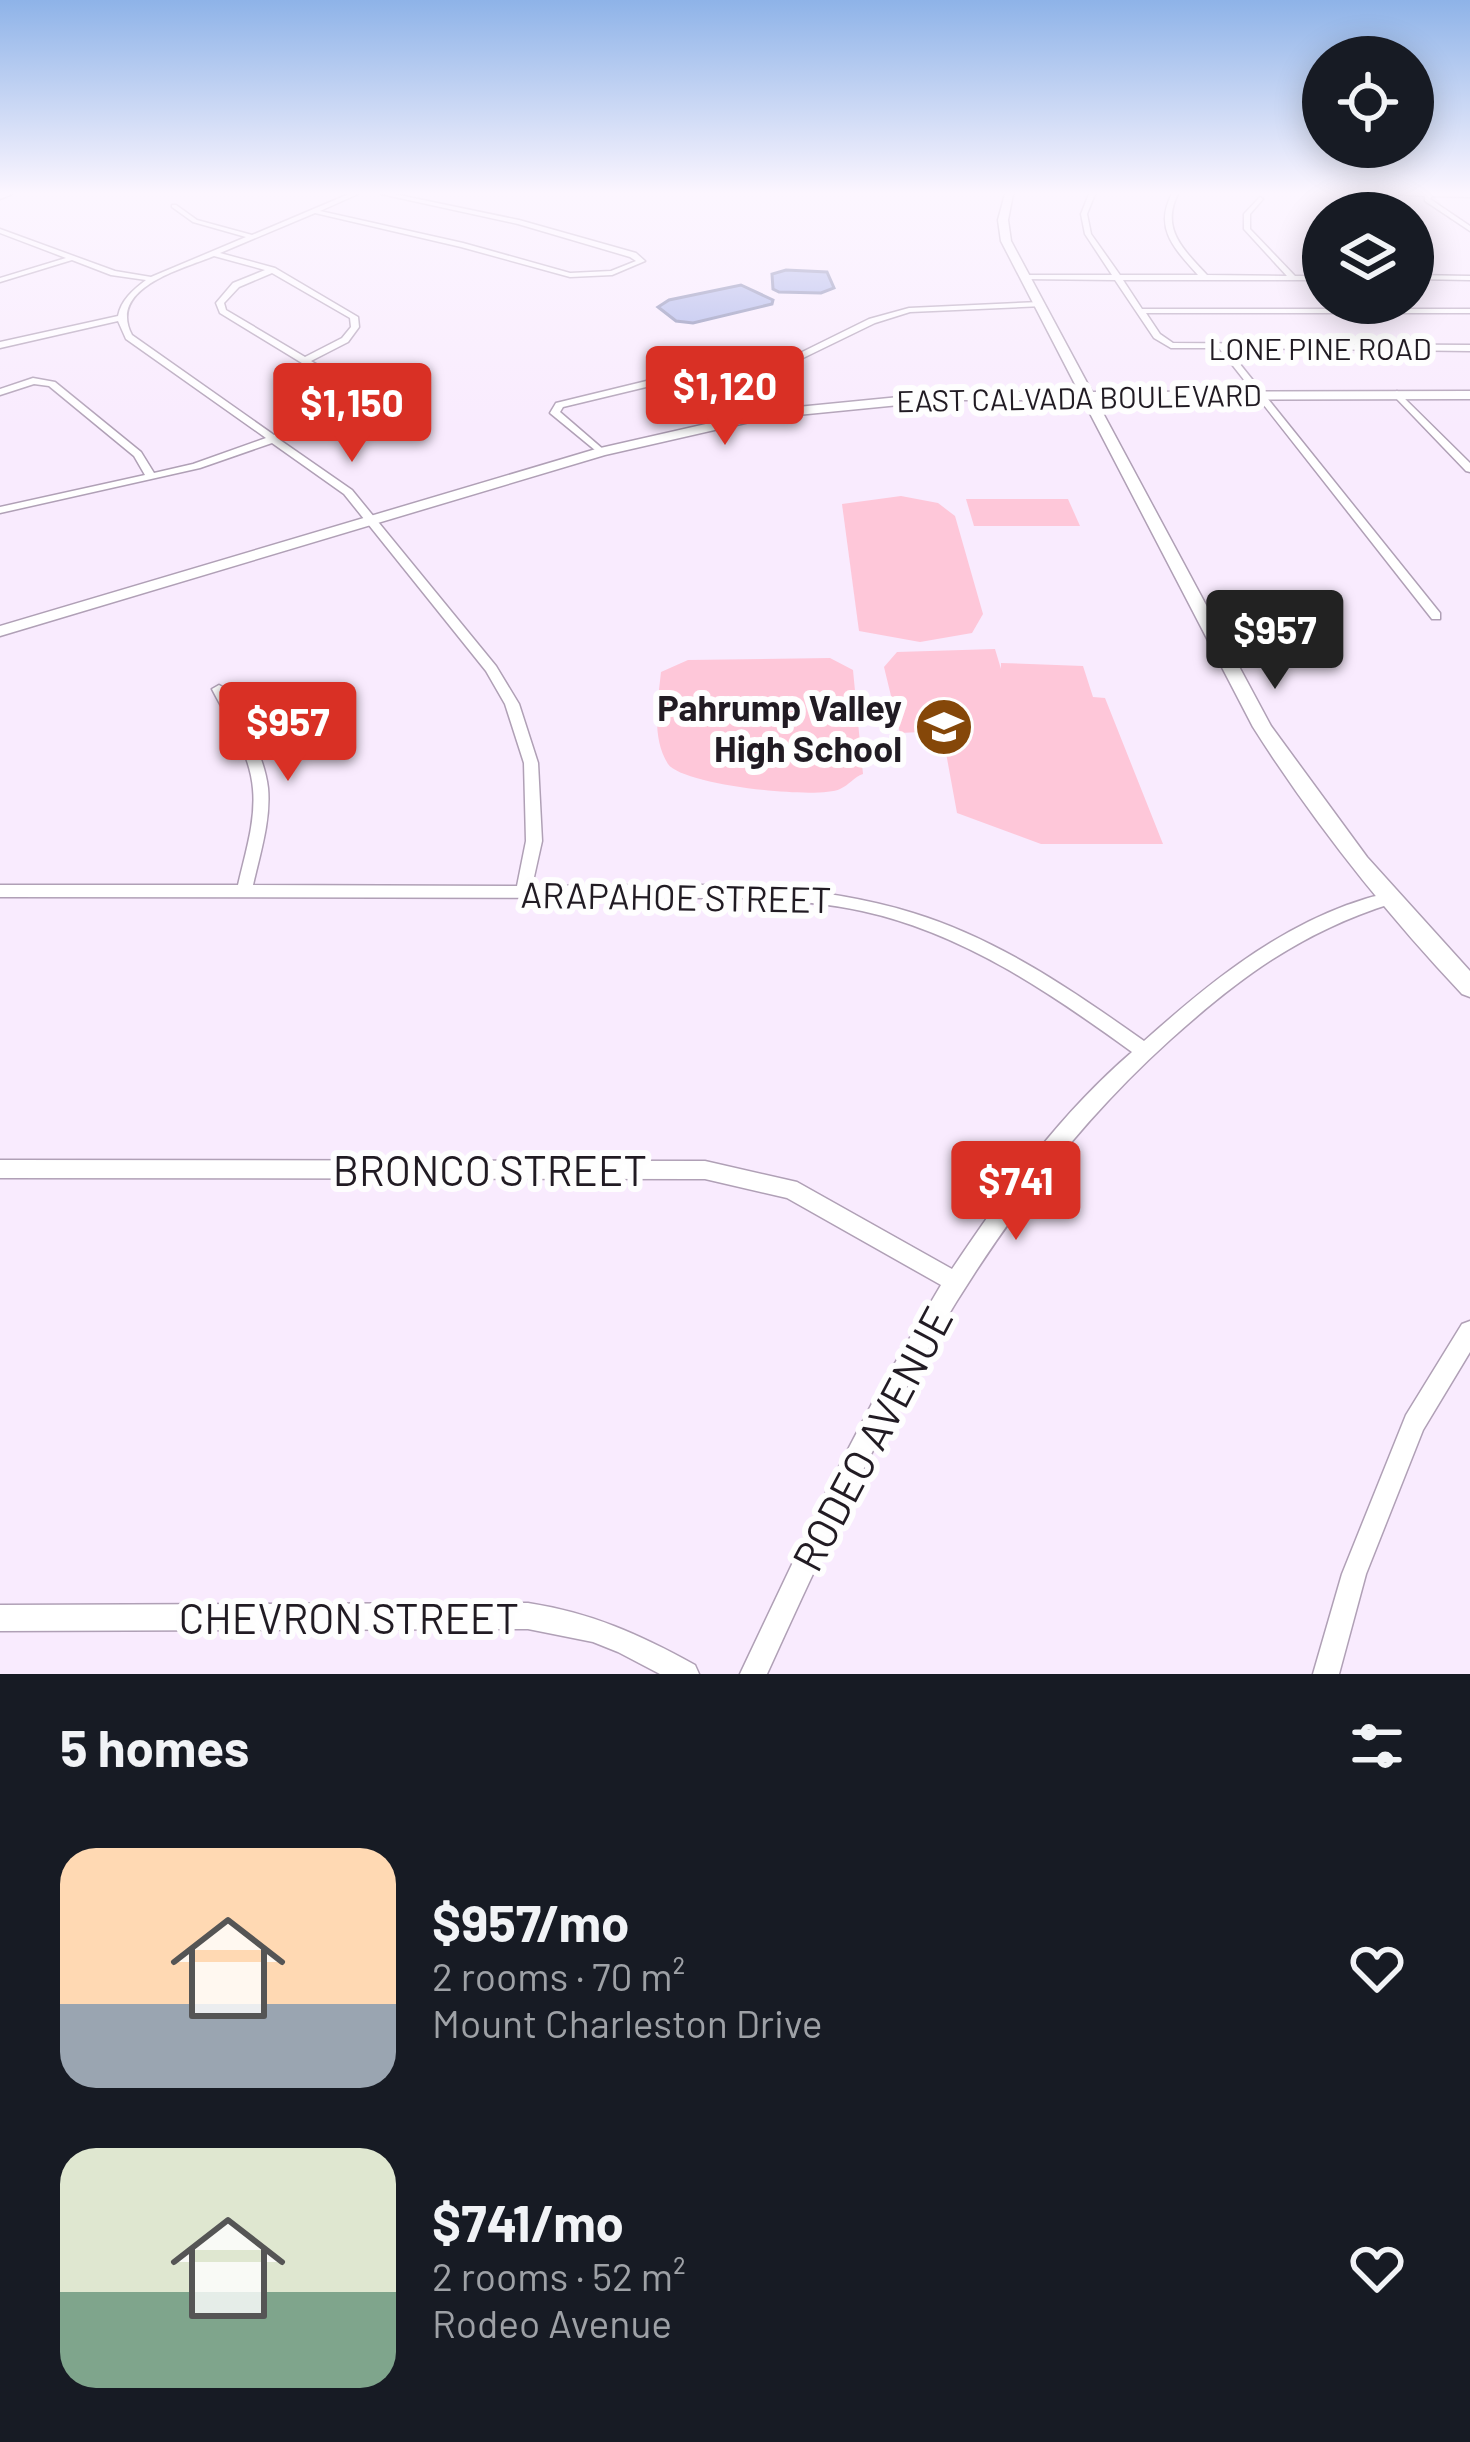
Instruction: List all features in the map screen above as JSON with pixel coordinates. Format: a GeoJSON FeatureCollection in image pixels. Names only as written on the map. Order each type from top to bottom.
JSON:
{"type":"FeatureCollection","features":[{"type":"Feature","properties":{"kind":"main road"},"geometry":{"type":"LineString","coordinates":[[1023,272],[1262,727],[1298,784],[1387,899],[1470,987]]}},
{"type":"Feature","properties":{"kind":"main road","name":"EAST CALVADA BOULEVARD"},"geometry":{"type":"LineString","coordinates":[[0,632],[601,452],[714,424],[816,407],[917,397],[1470,394]]}},
{"type":"Feature","properties":{"kind":"street"},"geometry":{"type":"LineString","coordinates":[[111,272],[152,279]]}},
{"type":"Feature","properties":{"kind":"street"},"geometry":{"type":"LineString","coordinates":[[119,318],[127,300],[169,272]]}},
{"type":"Feature","properties":{"kind":"street"},"geometry":{"type":"LineString","coordinates":[[0,510],[151,477],[276,440],[364,405],[359,394],[220,306],[227,291],[267,272]]}},
{"type":"Feature","properties":{"kind":"street"},"geometry":{"type":"LineString","coordinates":[[276,272],[356,320],[345,340],[304,361]]}},
{"type":"Feature","properties":{"kind":"street"},"geometry":{"type":"LineString","coordinates":[[560,272],[614,272]]}},
{"type":"Feature","properties":{"kind":"street"},"geometry":{"type":"LineString","coordinates":[[1113,272],[1139,311],[1470,311]]}},
{"type":"Feature","properties":{"kind":"street"},"geometry":{"type":"LineString","coordinates":[[1200,272],[1204,278]]}},
{"type":"Feature","properties":{"kind":"street"},"geometry":{"type":"LineString","coordinates":[[1286,272],[1292,278]]}},
{"type":"Feature","properties":{"kind":"street"},"geometry":{"type":"LineString","coordinates":[[1026,278],[1302,278]]}},
{"type":"Feature","properties":{"kind":"street"},"geometry":{"type":"LineString","coordinates":[[1434,278],[1470,278]]}},
{"type":"Feature","properties":{"kind":"street"},"geometry":{"type":"LineString","coordinates":[[601,452],[554,409],[564,402],[798,357],[901,312],[944,305],[1040,304]]}},
{"type":"Feature","properties":{"kind":"street","name":"LONE PINE ROAD"},"geometry":{"type":"LineString","coordinates":[[1139,311],[1157,336],[1171,345],[1470,348]]}},
{"type":"Feature","properties":{"kind":"street"},"geometry":{"type":"LineString","coordinates":[[0,346],[119,318]]}},
{"type":"Feature","properties":{"kind":"street"},"geometry":{"type":"LineString","coordinates":[[119,318],[129,337],[331,478],[374,520],[512,704],[531,763],[536,809],[523,892]]}},
{"type":"Feature","properties":{"kind":"street"},"geometry":{"type":"LineString","coordinates":[[1223,349],[1436,616]]}},
{"type":"Feature","properties":{"kind":"street"},"geometry":{"type":"LineString","coordinates":[[0,392],[34,381],[52,384],[138,454],[151,477]]}},
{"type":"Feature","properties":{"kind":"street"},"geometry":{"type":"LineString","coordinates":[[1397,394],[1470,469]]}},
{"type":"Feature","properties":{"kind":"street"},"geometry":{"type":"LineString","coordinates":[[219,689],[250,748],[264,799],[244,892]]}},
{"type":"Feature","properties":{"kind":"street","name":"ARAPAHOE STREET"},"geometry":{"type":"LineString","coordinates":[[0,891],[798,894],[877,906],[969,939],[1016,962],[1142,1049]]}},
{"type":"Feature","properties":{"kind":"street","name":"RODEO AVENUE"},"geometry":{"type":"LineString","coordinates":[[753,1674],[841,1482],[954,1281],[1070,1126],[1142,1049],[1260,955],[1306,926],[1387,899]]}},
{"type":"Feature","properties":{"kind":"street","name":"BRONCO STREET"},"geometry":{"type":"LineString","coordinates":[[0,1169],[705,1170],[790,1189],[954,1281]]}},
{"type":"Feature","properties":{"kind":"street"},"geometry":{"type":"LineString","coordinates":[[1326,1674],[1354,1574],[1414,1423],[1470,1332]]}},
{"type":"Feature","properties":{"kind":"street","name":"CHEVRON STREET"},"geometry":{"type":"LineString","coordinates":[[0,1618],[528,1616],[587,1624],[686,1674]]}},
{"type":"Feature","properties":{"kind":"shaded area"},"geometry":{"type":"Polygon","coordinates":[[[901,496],[938,503],[955,516],[983,614],[972,633],[920,642],[859,631],[842,504],[901,496]]]}},
{"type":"Feature","properties":{"kind":"shaded area"},"geometry":{"type":"Polygon","coordinates":[[[966,499],[1068,499],[1080,526],[974,526],[966,499]]]}},
{"type":"Feature","properties":{"kind":"shaded area"},"geometry":{"type":"Polygon","coordinates":[[[995,649],[1001,669],[1001,663],[1083,666],[1093,697],[1105,698],[1163,844],[1041,844],[957,813],[942,731],[900,733],[884,667],[897,652],[995,649]]]}},
{"type":"Feature","properties":{"kind":"shaded area"},"geometry":{"type":"Polygon","coordinates":[[[830,658],[853,670],[863,774],[843,787],[805,793],[723,784],[678,772],[668,764],[658,731],[661,672],[688,660],[830,658]]]}},
{"type":"Feature","properties":{"kind":"water"},"geometry":{"type":"Polygon","coordinates":[[[827,272],[834,288],[821,293],[779,292],[773,289],[772,274],[827,272]]]}},
{"type":"Feature","properties":{"kind":"water"},"geometry":{"type":"Polygon","coordinates":[[[741,285],[773,300],[772,304],[693,323],[676,321],[658,307],[669,300],[741,285]]]}},
{"type":"Feature","properties":{"kind":"place","name":"Pahrump Valley High School"},"geometry":{"type":"Point","coordinates":[944,727]}}]}
